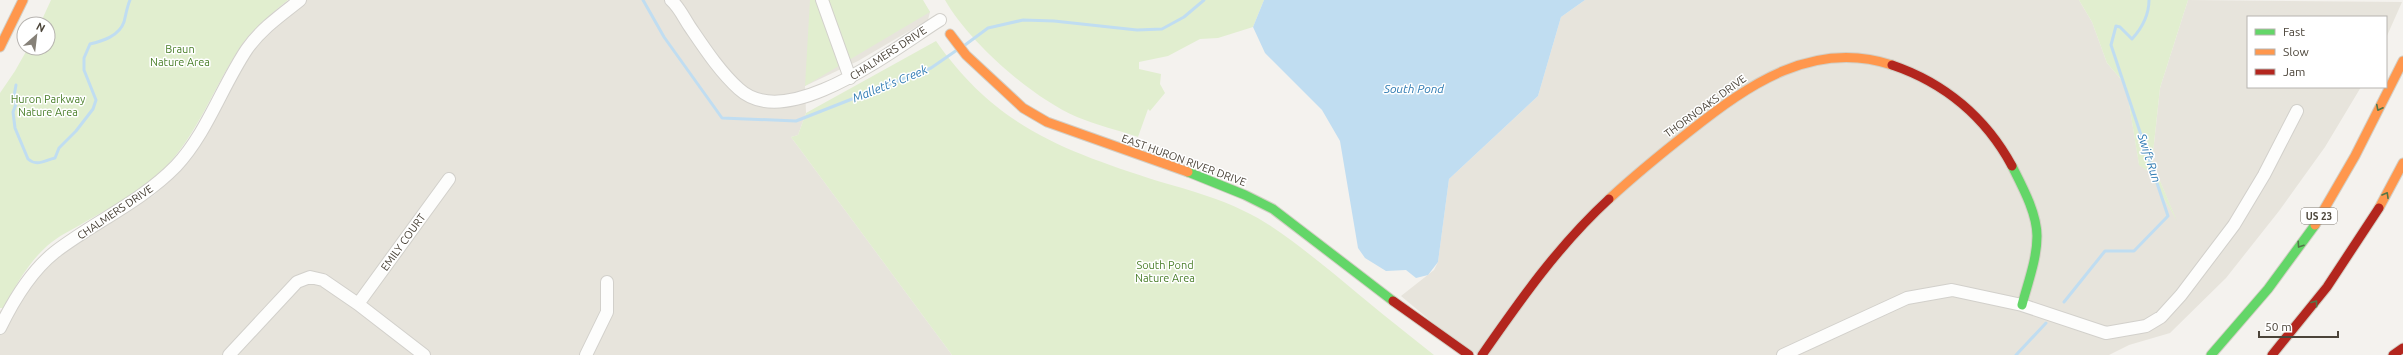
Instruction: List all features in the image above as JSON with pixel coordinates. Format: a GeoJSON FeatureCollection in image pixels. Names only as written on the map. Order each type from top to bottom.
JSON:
{"type":"FeatureCollection","features":[{"type":"Feature","properties":{"kind":"main road"},"geometry":{"type":"LineString","coordinates":[[0,47],[23,0]]}},
{"type":"Feature","properties":{"kind":"main road","name":"EAST HURON RIVER DRIVE"},"geometry":{"type":"LineString","coordinates":[[950,34],[966,54],[1023,108],[1047,122],[1141,158],[1195,175],[1245,195],[1273,209],[1411,315],[1469,355]]}},
{"type":"Feature","properties":{"kind":"main road","name":"THORNOAKS DRIVE"},"geometry":{"type":"LineString","coordinates":[[1482,355],[1535,278],[1590,216],[1618,190],[1709,116],[1756,83],[1781,71],[1818,62],[1872,61],[1891,63],[1907,69],[1949,92],[1978,119],[2000,143],[2022,186],[2037,234],[2022,305]]}},
{"type":"Feature","properties":{"kind":"main road","name":"US 23"},"geometry":{"type":"LineString","coordinates":[[2211,355],[2257,304],[2301,246],[2352,162],[2403,61]]}},
{"type":"Feature","properties":{"kind":"main road"},"geometry":{"type":"LineString","coordinates":[[2272,355],[2315,303],[2359,240],[2403,163]]}},
{"type":"Feature","properties":{"kind":"main road"},"geometry":{"type":"LineString","coordinates":[[2393,355],[2403,348]]}},
{"type":"Feature","properties":{"kind":"street","name":"CHALMERS DRIVE"},"geometry":{"type":"LineString","coordinates":[[0,328],[21,292],[54,253],[154,187],[177,165],[198,135],[247,49],[266,27],[300,0]]}},
{"type":"Feature","properties":{"kind":"street","name":"CHALMERS DRIVE"},"geometry":{"type":"LineString","coordinates":[[671,0],[722,70],[740,90],[762,102],[787,102],[850,78],[940,20]]}},
{"type":"Feature","properties":{"kind":"street"},"geometry":{"type":"LineString","coordinates":[[822,0],[850,78]]}},
{"type":"Feature","properties":{"kind":"street"},"geometry":{"type":"LineString","coordinates":[[1783,355],[1907,298],[1952,290],[2022,305],[2106,333],[2146,326],[2161,317],[2234,224],[2264,175],[2297,112]]}},
{"type":"Feature","properties":{"kind":"street","name":"EMILY COURT"},"geometry":{"type":"LineString","coordinates":[[358,304],[448,180]]}},
{"type":"Feature","properties":{"kind":"street"},"geometry":{"type":"LineString","coordinates":[[229,355],[297,282],[303,278],[317,278],[358,304],[424,355]]}},
{"type":"Feature","properties":{"kind":"street"},"geometry":{"type":"LineString","coordinates":[[586,355],[607,312],[607,282]]}},
{"type":"Feature","properties":{"kind":"shaded area"},"geometry":{"type":"Polygon","coordinates":[[[307,0],[922,0],[930,12],[928,20],[858,61],[805,86],[806,113],[798,135],[791,137],[952,355],[0,355],[0,311],[3,308],[15,311],[39,274],[60,253],[154,195],[170,181],[185,162],[241,66],[264,37],[307,0]]]}},
{"type":"Feature","properties":{"kind":"shaded area"},"geometry":{"type":"Polygon","coordinates":[[[1585,0],[2079,0],[2092,22],[2107,63],[2126,85],[2139,164],[2148,171],[2175,217],[2152,162],[2160,88],[2188,0],[2402,2],[2387,36],[2387,16],[2247,16],[2247,88],[2360,88],[2325,147],[2279,211],[2226,278],[2170,333],[2129,345],[2109,355],[1478,355],[1444,332],[1401,296],[1434,270],[1438,262],[1449,179],[1538,96],[1561,17],[1585,0]]]}},
{"type":"Feature","properties":{"kind":"green space"},"geometry":{"type":"Polygon","coordinates":[[[51,0],[288,0],[249,35],[230,64],[196,126],[177,154],[165,168],[138,191],[51,242],[34,260],[17,283],[3,308],[0,308],[0,93],[23,56],[56,56],[56,16],[44,16],[51,0]]]}},
{"type":"Feature","properties":{"kind":"green space"},"geometry":{"type":"Polygon","coordinates":[[[810,0],[923,0],[930,12],[805,86],[810,0]]]}},
{"type":"Feature","properties":{"kind":"green space"},"geometry":{"type":"Polygon","coordinates":[[[945,0],[1264,0],[1253,27],[1218,38],[1200,39],[1168,56],[1139,62],[1139,69],[1161,74],[1160,84],[1165,93],[1150,111],[1148,109],[1138,137],[1077,117],[1041,97],[1022,83],[985,50],[969,33],[945,0]]]}},
{"type":"Feature","properties":{"kind":"green space"},"geometry":{"type":"Polygon","coordinates":[[[2079,0],[2188,0],[2160,88],[2152,162],[2177,221],[2148,171],[2139,165],[2126,85],[2107,63],[2092,22],[2079,0]]]}},
{"type":"Feature","properties":{"kind":"green space","name":"South Pond Nature Area"},"geometry":{"type":"Polygon","coordinates":[[[936,41],[959,71],[983,95],[1009,116],[1064,147],[1126,171],[1214,198],[1256,217],[1279,231],[1301,248],[1434,355],[952,355],[791,137],[798,135],[806,113],[936,41]]]}},
{"type":"Feature","properties":{"kind":"water","name":"South Pond"},"geometry":{"type":"Polygon","coordinates":[[[1264,0],[1585,0],[1561,17],[1538,96],[1449,179],[1438,262],[1428,275],[1416,278],[1406,270],[1386,271],[1365,258],[1358,248],[1340,141],[1322,110],[1265,53],[1253,27],[1264,0]]]}},
{"type":"Feature","properties":{"kind":"waterway","name":"Mallett's Creek"},"geometry":{"type":"LineString","coordinates":[[16,85],[14,96],[16,104],[13,112],[15,128],[28,159],[38,163],[55,158],[59,148],[76,131],[93,109],[96,100],[84,70],[84,58],[90,44],[110,37],[122,27],[130,0]]}},
{"type":"Feature","properties":{"kind":"waterway","name":"Mallett's Creek"},"geometry":{"type":"LineString","coordinates":[[643,0],[664,37],[722,118],[796,121],[931,68],[957,50]]}},
{"type":"Feature","properties":{"kind":"waterway","name":"Mallett's Creek"},"geometry":{"type":"LineString","coordinates":[[965,45],[988,28],[1023,20],[1054,21],[1137,30],[1162,29],[1184,17],[1204,0]]}},
{"type":"Feature","properties":{"kind":"waterway","name":"Swift Run"},"geometry":{"type":"LineString","coordinates":[[2064,302],[2105,251],[2134,251],[2168,216],[2111,45],[2116,26],[2120,27],[2132,39],[2136,35],[2146,16],[2149,0]]}},
{"type":"Feature","properties":{"kind":"waterway","name":"Swift Run"},"geometry":{"type":"LineString","coordinates":[[2016,355],[2046,323]]}},
{"type":"Feature","properties":{"kind":"traffic: fast"},"geometry":{"type":"LineString","coordinates":[[2012,166],[2032,209],[2037,236],[2034,262],[2022,305]]}},
{"type":"Feature","properties":{"kind":"traffic: fast"},"geometry":{"type":"LineString","coordinates":[[1188,172],[1245,195],[1273,209],[1393,301]]}},
{"type":"Feature","properties":{"kind":"traffic: fast"},"geometry":{"type":"LineString","coordinates":[[2211,355],[2268,289],[2315,225]]}},
{"type":"Feature","properties":{"kind":"traffic: slow"},"geometry":{"type":"LineString","coordinates":[[0,47],[23,0]]}},
{"type":"Feature","properties":{"kind":"traffic: slow"},"geometry":{"type":"LineString","coordinates":[[950,34],[966,55],[1023,108],[1047,122],[1188,172]]}},
{"type":"Feature","properties":{"kind":"traffic: slow"},"geometry":{"type":"LineString","coordinates":[[1609,199],[1649,164],[1735,97],[1784,71],[1809,62],[1836,58],[1863,58],[1892,65]]}},
{"type":"Feature","properties":{"kind":"traffic: slow"},"geometry":{"type":"LineString","coordinates":[[2315,225],[2355,156],[2403,61]]}},
{"type":"Feature","properties":{"kind":"traffic: slow"},"geometry":{"type":"LineString","coordinates":[[2379,208],[2403,163]]}},
{"type":"Feature","properties":{"kind":"traffic: jam"},"geometry":{"type":"LineString","coordinates":[[1892,65],[1929,82],[1962,104],[1990,132],[2012,166]]}},
{"type":"Feature","properties":{"kind":"traffic: jam"},"geometry":{"type":"LineString","coordinates":[[1482,355],[1526,293],[1557,254],[1590,217],[1609,199]]}},
{"type":"Feature","properties":{"kind":"traffic: jam"},"geometry":{"type":"LineString","coordinates":[[2272,355],[2327,287],[2379,208]]}},
{"type":"Feature","properties":{"kind":"traffic: jam"},"geometry":{"type":"LineString","coordinates":[[1393,301],[1469,355]]}},
{"type":"Feature","properties":{"kind":"traffic: jam"},"geometry":{"type":"LineString","coordinates":[[2393,355],[2403,348]]}},
{"type":"Feature","properties":{"kind":"park label","name":"Braun Nature Area"},"geometry":{"type":"Point","coordinates":[180,55]}},
{"type":"Feature","properties":{"kind":"park label","name":"Huron Parkway Nature Area"},"geometry":{"type":"Point","coordinates":[48,105]}}]}
